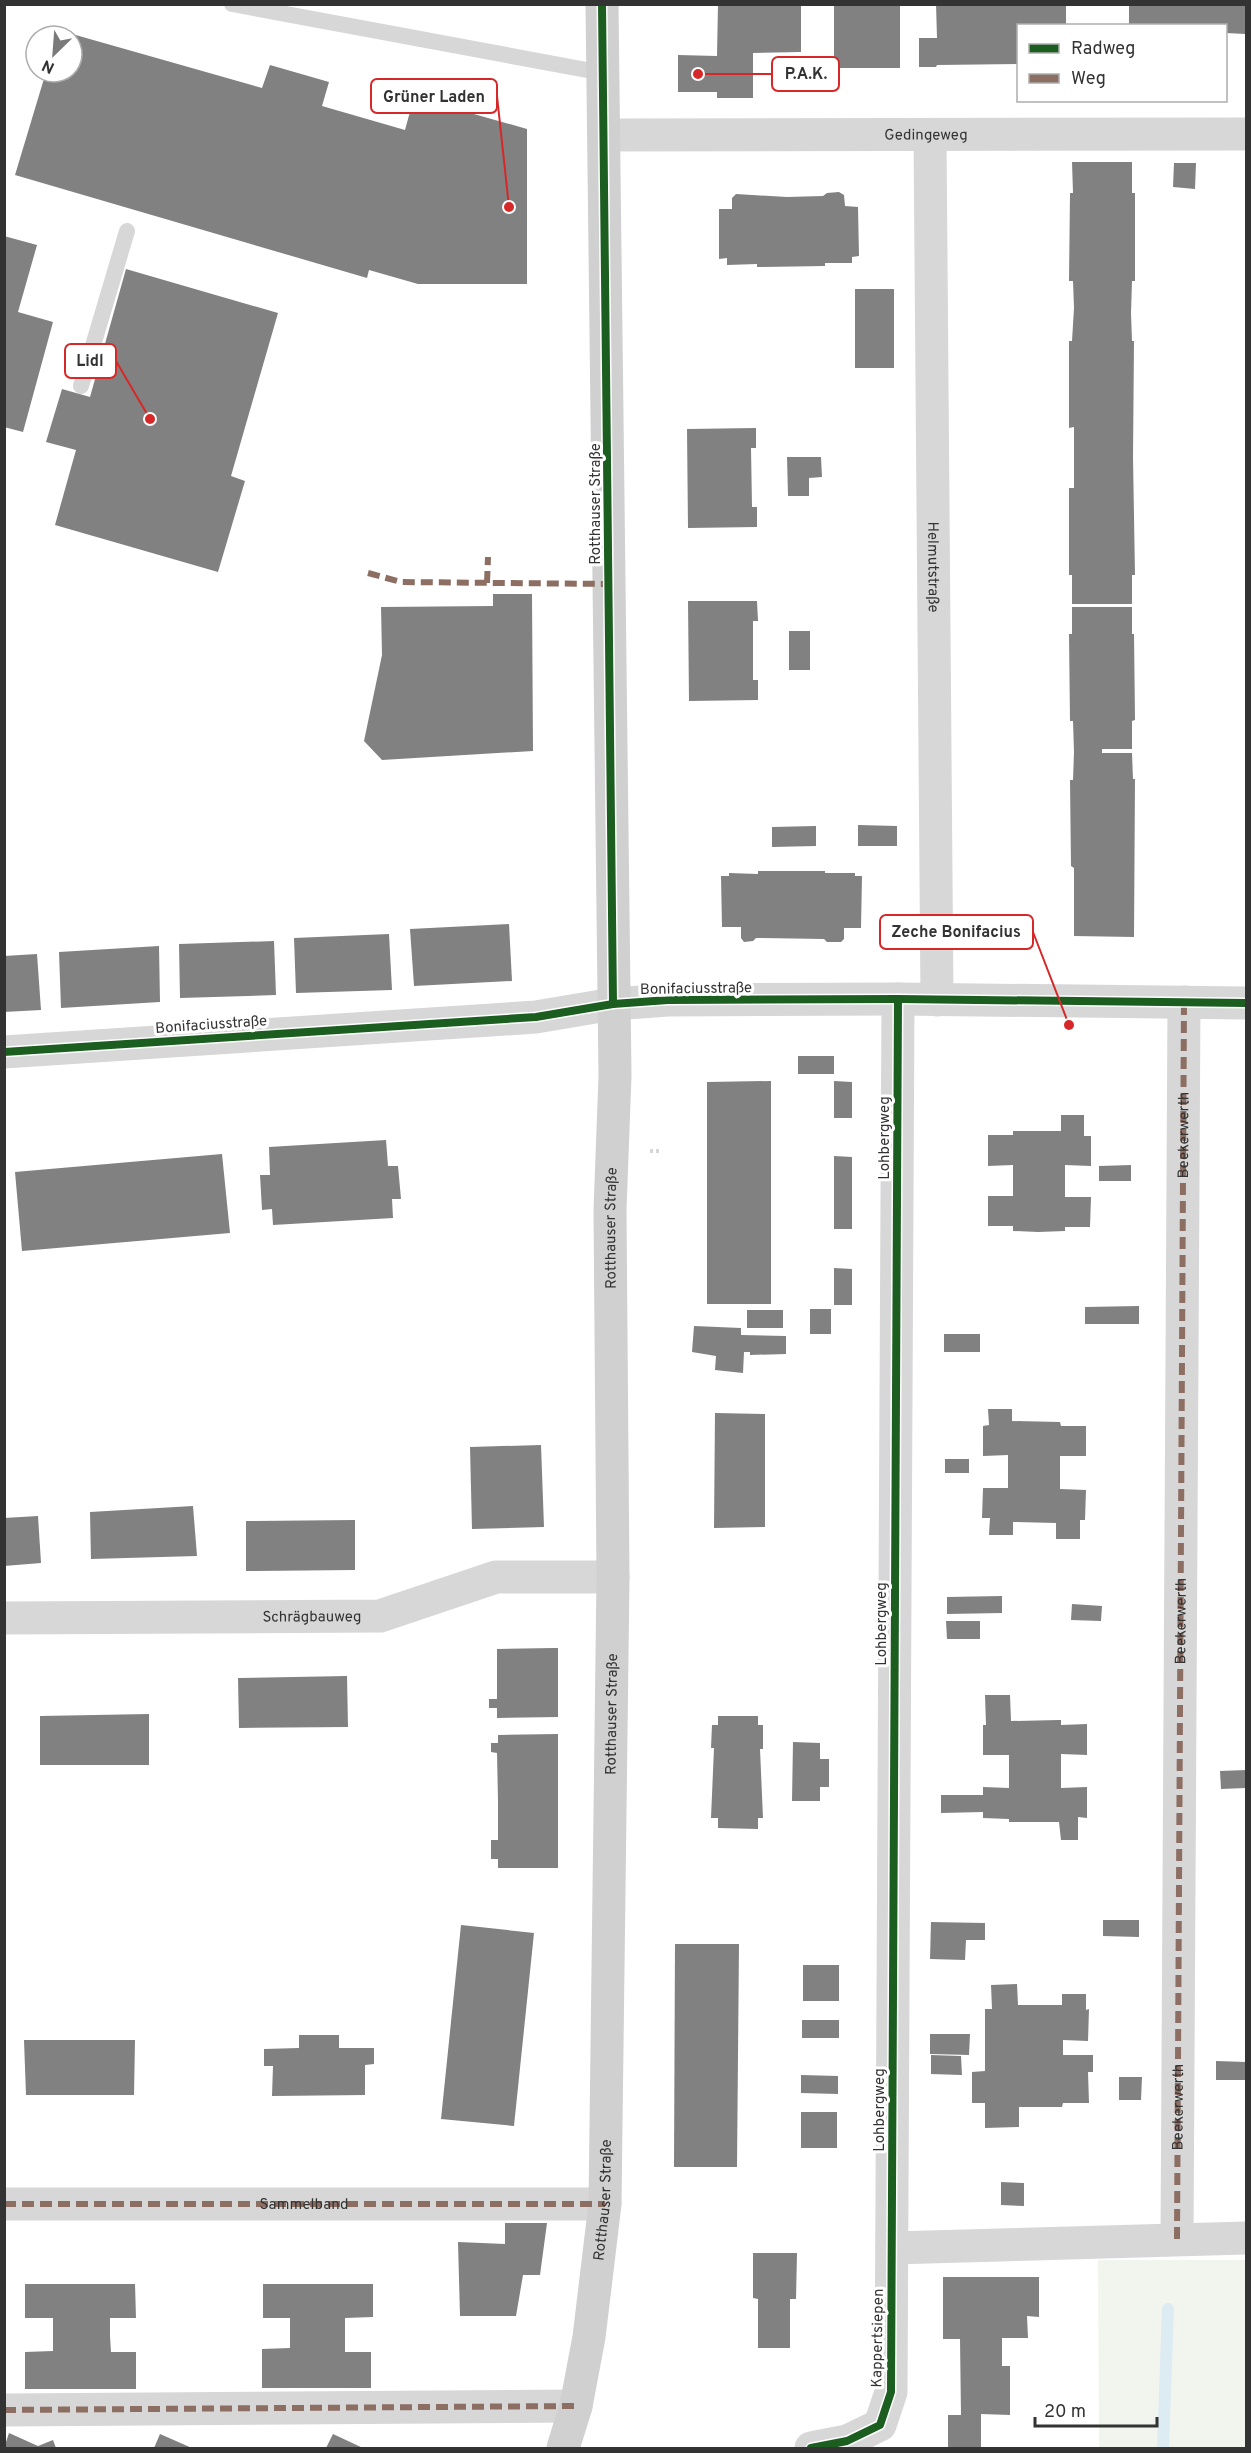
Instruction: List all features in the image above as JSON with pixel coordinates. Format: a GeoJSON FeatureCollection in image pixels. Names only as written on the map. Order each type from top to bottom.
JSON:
{"type":"FeatureCollection","features":[{"type":"Feature","properties":{"kind":"main road","name":"Rotthauser Straße"},"geometry":{"type":"LineString","coordinates":[[563,2448],[576,2406],[589,2337],[605,2204],[613,1577],[610,1210],[614,1106],[614,1004],[602,4]]}},
{"type":"Feature","properties":{"kind":"street","name":"Gedingeweg"},"geometry":{"type":"LineString","coordinates":[[605,135],[1246,134]]}},
{"type":"Feature","properties":{"kind":"street","name":"Helmutstraße"},"geometry":{"type":"LineString","coordinates":[[930,135],[937,1000]]}},
{"type":"Feature","properties":{"kind":"street","name":"Bonifaciusstraße"},"geometry":{"type":"LineString","coordinates":[[4,1052],[536,1017],[614,1004],[668,1000],[898,999],[1246,1003]]}},
{"type":"Feature","properties":{"kind":"street","name":"Lohbergweg"},"geometry":{"type":"LineString","coordinates":[[892,2248],[898,999]]}},
{"type":"Feature","properties":{"kind":"street","name":"Beekerwerth"},"geometry":{"type":"LineString","coordinates":[[1178,2239],[1184,1002]]}},
{"type":"Feature","properties":{"kind":"street","name":"Schrägbauweg"},"geometry":{"type":"LineString","coordinates":[[4,1618],[380,1616],[496,1577],[613,1577]]}},
{"type":"Feature","properties":{"kind":"street","name":"Sammelband"},"geometry":{"type":"LineString","coordinates":[[4,2204],[605,2204]]}},
{"type":"Feature","properties":{"kind":"street"},"geometry":{"type":"LineString","coordinates":[[892,2248],[1246,2238]]}},
{"type":"Feature","properties":{"kind":"street","name":"Kappertsiepen"},"geometry":{"type":"LineString","coordinates":[[811,2448],[847,2441],[880,2425],[891,2392],[892,2248]]}},
{"type":"Feature","properties":{"kind":"street"},"geometry":{"type":"LineString","coordinates":[[4,2410],[576,2406]]}},
{"type":"Feature","properties":{"kind":"lane"},"geometry":{"type":"LineString","coordinates":[[232,4],[603,73]]}},
{"type":"Feature","properties":{"kind":"lane"},"geometry":{"type":"LineString","coordinates":[[81,386],[127,231]]}},
{"type":"Feature","properties":{"kind":"shaded area"},"geometry":{"type":"Polygon","coordinates":[[[1098,2260],[1246,2260],[1246,2448],[1099,2448],[1098,2260]]]}},
{"type":"Feature","properties":{"kind":"building"},"geometry":{"type":"Polygon","coordinates":[[[718,4],[801,4],[801,52],[753,53],[753,98],[717,98],[717,92],[678,92],[678,55],[717,56],[718,4]]]}},
{"type":"Feature","properties":{"kind":"building"},"geometry":{"type":"Polygon","coordinates":[[[834,4],[900,4],[900,68],[834,68],[834,4]]]}},
{"type":"Feature","properties":{"kind":"building"},"geometry":{"type":"Polygon","coordinates":[[[936,4],[1066,4],[1066,24],[1017,24],[1017,64],[919,67],[919,38],[937,38],[936,4]]]}},
{"type":"Feature","properties":{"kind":"building"},"geometry":{"type":"Polygon","coordinates":[[[1129,4],[1245,4],[1245,34],[1227,33],[1227,24],[1129,24],[1129,4]]]}},
{"type":"Feature","properties":{"kind":"building"},"geometry":{"type":"Polygon","coordinates":[[[84,37],[262,88],[270,65],[329,82],[322,106],[405,130],[414,97],[527,129],[527,284],[418,284],[369,270],[367,278],[15,175],[42,84],[84,84],[84,37]]]}},
{"type":"Feature","properties":{"kind":"building"},"geometry":{"type":"Polygon","coordinates":[[[1072,162],[1132,162],[1132,193],[1135,193],[1135,281],[1132,281],[1131,313],[1132,341],[1134,341],[1135,575],[1132,575],[1132,604],[1072,604],[1072,575],[1069,575],[1069,488],[1074,488],[1074,427],[1069,428],[1069,341],[1072,341],[1074,308],[1073,281],[1069,281],[1072,162]]]}},
{"type":"Feature","properties":{"kind":"building"},"geometry":{"type":"Polygon","coordinates":[[[1174,163],[1196,163],[1195,189],[1173,187],[1174,163]]]}},
{"type":"Feature","properties":{"kind":"building"},"geometry":{"type":"Polygon","coordinates":[[[839,192],[844,195],[845,206],[858,207],[859,256],[852,257],[852,263],[825,263],[825,266],[757,267],[757,264],[727,265],[727,258],[719,259],[719,209],[732,209],[732,198],[736,194],[787,197],[823,196],[827,193],[839,192]]]}},
{"type":"Feature","properties":{"kind":"building"},"geometry":{"type":"Polygon","coordinates":[[[4,236],[37,245],[18,312],[53,322],[23,432],[4,427],[4,236]]]}},
{"type":"Feature","properties":{"kind":"building"},"geometry":{"type":"Polygon","coordinates":[[[126,269],[278,313],[231,476],[245,481],[218,572],[55,525],[76,450],[46,442],[62,389],[90,397],[126,269]]]}},
{"type":"Feature","properties":{"kind":"building"},"geometry":{"type":"Polygon","coordinates":[[[855,289],[894,289],[894,368],[855,368],[855,289]]]}},
{"type":"Feature","properties":{"kind":"building"},"geometry":{"type":"Polygon","coordinates":[[[756,428],[756,448],[751,448],[752,507],[757,507],[757,527],[688,528],[687,429],[756,428]]]}},
{"type":"Feature","properties":{"kind":"building"},"geometry":{"type":"Polygon","coordinates":[[[787,457],[821,457],[822,477],[809,478],[809,496],[788,496],[787,457]]]}},
{"type":"Feature","properties":{"kind":"building"},"geometry":{"type":"Polygon","coordinates":[[[493,594],[532,594],[533,751],[382,760],[364,741],[382,655],[381,607],[493,606],[493,594]]]}},
{"type":"Feature","properties":{"kind":"building"},"geometry":{"type":"Polygon","coordinates":[[[688,601],[757,601],[758,621],[753,621],[753,680],[758,680],[758,700],[689,701],[688,601]]]}},
{"type":"Feature","properties":{"kind":"building"},"geometry":{"type":"Polygon","coordinates":[[[1072,607],[1132,607],[1135,720],[1132,721],[1132,749],[1102,749],[1102,753],[1132,753],[1133,779],[1135,779],[1134,937],[1074,936],[1070,780],[1073,780],[1074,752],[1073,721],[1070,721],[1069,634],[1072,634],[1072,607]]]}},
{"type":"Feature","properties":{"kind":"building"},"geometry":{"type":"Polygon","coordinates":[[[789,631],[810,631],[810,670],[789,670],[789,631]]]}},
{"type":"Feature","properties":{"kind":"building"},"geometry":{"type":"Polygon","coordinates":[[[858,825],[897,826],[897,846],[858,846],[858,825]]]}},
{"type":"Feature","properties":{"kind":"building"},"geometry":{"type":"Polygon","coordinates":[[[816,826],[816,846],[772,847],[772,827],[816,826]]]}},
{"type":"Feature","properties":{"kind":"building"},"geometry":{"type":"Polygon","coordinates":[[[758,871],[825,871],[825,873],[855,873],[855,876],[862,876],[861,928],[844,928],[844,939],[841,942],[827,942],[824,939],[756,938],[753,941],[744,942],[741,938],[741,927],[722,927],[721,876],[729,876],[729,873],[758,874],[758,871]]]}},
{"type":"Feature","properties":{"kind":"building"},"geometry":{"type":"Polygon","coordinates":[[[509,924],[512,981],[414,986],[410,929],[509,924]]]}},
{"type":"Feature","properties":{"kind":"building"},"geometry":{"type":"Polygon","coordinates":[[[389,934],[392,990],[296,993],[294,938],[389,934]]]}},
{"type":"Feature","properties":{"kind":"building"},"geometry":{"type":"Polygon","coordinates":[[[274,941],[276,995],[180,998],[179,944],[274,941]]]}},
{"type":"Feature","properties":{"kind":"building"},"geometry":{"type":"Polygon","coordinates":[[[159,946],[160,1002],[61,1008],[59,952],[159,946]]]}},
{"type":"Feature","properties":{"kind":"building"},"geometry":{"type":"Polygon","coordinates":[[[37,954],[41,1010],[4,1012],[4,956],[37,954]]]}},
{"type":"Feature","properties":{"kind":"building"},"geometry":{"type":"Polygon","coordinates":[[[798,1056],[834,1056],[834,1074],[798,1074],[798,1056]]]}},
{"type":"Feature","properties":{"kind":"building"},"geometry":{"type":"Polygon","coordinates":[[[771,1081],[771,1304],[707,1304],[707,1082],[771,1081]]]}},
{"type":"Feature","properties":{"kind":"building"},"geometry":{"type":"Polygon","coordinates":[[[834,1081],[852,1082],[852,1118],[834,1118],[834,1081]]]}},
{"type":"Feature","properties":{"kind":"building"},"geometry":{"type":"Polygon","coordinates":[[[1061,1115],[1084,1115],[1084,1136],[1091,1136],[1091,1166],[1065,1165],[1065,1197],[1091,1197],[1090,1227],[1065,1227],[1065,1231],[1038,1232],[1013,1231],[1013,1226],[988,1226],[988,1196],[1013,1196],[1013,1165],[988,1166],[988,1135],[1013,1135],[1013,1131],[1061,1131],[1061,1115]]]}},
{"type":"Feature","properties":{"kind":"building"},"geometry":{"type":"Polygon","coordinates":[[[386,1140],[388,1166],[398,1166],[401,1199],[392,1199],[393,1218],[273,1225],[272,1209],[262,1210],[260,1175],[270,1175],[269,1147],[386,1140]]]}},
{"type":"Feature","properties":{"kind":"building"},"geometry":{"type":"Polygon","coordinates":[[[222,1154],[230,1233],[22,1251],[15,1172],[222,1154]]]}},
{"type":"Feature","properties":{"kind":"building"},"geometry":{"type":"Polygon","coordinates":[[[834,1156],[852,1157],[852,1229],[834,1229],[834,1156]]]}},
{"type":"Feature","properties":{"kind":"building"},"geometry":{"type":"Polygon","coordinates":[[[1131,1165],[1131,1181],[1099,1181],[1099,1166],[1131,1165]]]}},
{"type":"Feature","properties":{"kind":"building"},"geometry":{"type":"Polygon","coordinates":[[[834,1268],[852,1269],[852,1305],[834,1305],[834,1268]]]}},
{"type":"Feature","properties":{"kind":"building"},"geometry":{"type":"Polygon","coordinates":[[[1139,1306],[1139,1324],[1085,1324],[1085,1307],[1139,1306]]]}},
{"type":"Feature","properties":{"kind":"building"},"geometry":{"type":"Polygon","coordinates":[[[810,1309],[831,1309],[831,1334],[810,1334],[810,1309]]]}},
{"type":"Feature","properties":{"kind":"building"},"geometry":{"type":"Polygon","coordinates":[[[747,1310],[783,1310],[783,1328],[747,1328],[747,1310]]]}},
{"type":"Feature","properties":{"kind":"building"},"geometry":{"type":"Polygon","coordinates":[[[694,1326],[741,1328],[741,1335],[786,1336],[786,1354],[750,1355],[750,1352],[744,1352],[743,1373],[715,1370],[716,1356],[692,1352],[694,1326]]]}},
{"type":"Feature","properties":{"kind":"building"},"geometry":{"type":"Polygon","coordinates":[[[944,1334],[980,1334],[980,1352],[944,1352],[944,1334]]]}},
{"type":"Feature","properties":{"kind":"building"},"geometry":{"type":"Polygon","coordinates":[[[988,1409],[1012,1409],[1012,1421],[1060,1422],[1061,1426],[1086,1426],[1086,1456],[1060,1456],[1060,1489],[1086,1490],[1085,1520],[1080,1520],[1080,1539],[1056,1539],[1056,1523],[1013,1522],[1013,1535],[989,1535],[990,1518],[982,1518],[983,1488],[1008,1488],[1008,1455],[983,1456],[983,1426],[989,1425],[988,1409]]]}},
{"type":"Feature","properties":{"kind":"building"},"geometry":{"type":"Polygon","coordinates":[[[715,1413],[765,1414],[765,1527],[714,1528],[715,1413]]]}},
{"type":"Feature","properties":{"kind":"building"},"geometry":{"type":"Polygon","coordinates":[[[541,1445],[544,1527],[472,1529],[470,1447],[541,1445]]]}},
{"type":"Feature","properties":{"kind":"building"},"geometry":{"type":"Polygon","coordinates":[[[945,1459],[969,1459],[969,1473],[945,1473],[945,1459]]]}},
{"type":"Feature","properties":{"kind":"building"},"geometry":{"type":"Polygon","coordinates":[[[193,1506],[197,1556],[91,1559],[90,1512],[193,1506]]]}},
{"type":"Feature","properties":{"kind":"building"},"geometry":{"type":"Polygon","coordinates":[[[38,1516],[41,1563],[4,1566],[4,1518],[38,1516]]]}},
{"type":"Feature","properties":{"kind":"building"},"geometry":{"type":"Polygon","coordinates":[[[355,1520],[355,1570],[246,1571],[246,1521],[355,1520]]]}},
{"type":"Feature","properties":{"kind":"building"},"geometry":{"type":"Polygon","coordinates":[[[1002,1596],[1002,1613],[947,1614],[947,1597],[1002,1596]]]}},
{"type":"Feature","properties":{"kind":"building"},"geometry":{"type":"Polygon","coordinates":[[[1072,1604],[1102,1606],[1101,1621],[1071,1620],[1072,1604]]]}},
{"type":"Feature","properties":{"kind":"building"},"geometry":{"type":"Polygon","coordinates":[[[946,1621],[980,1621],[980,1639],[947,1639],[946,1621]]]}},
{"type":"Feature","properties":{"kind":"building"},"geometry":{"type":"Polygon","coordinates":[[[558,1648],[558,1717],[497,1718],[497,1708],[489,1708],[489,1699],[497,1699],[497,1649],[558,1648]]]}},
{"type":"Feature","properties":{"kind":"building"},"geometry":{"type":"Polygon","coordinates":[[[347,1676],[348,1727],[239,1728],[238,1678],[347,1676]]]}},
{"type":"Feature","properties":{"kind":"building"},"geometry":{"type":"Polygon","coordinates":[[[985,1695],[1010,1695],[1011,1721],[1061,1720],[1061,1725],[1087,1724],[1087,1755],[1061,1754],[1061,1788],[1087,1787],[1087,1818],[1078,1817],[1078,1840],[1061,1840],[1059,1822],[1009,1822],[1009,1819],[983,1818],[983,1812],[941,1813],[941,1795],[983,1795],[983,1787],[1009,1788],[1009,1755],[983,1755],[983,1725],[986,1725],[985,1695]]]}},
{"type":"Feature","properties":{"kind":"building"},"geometry":{"type":"Polygon","coordinates":[[[149,1714],[149,1765],[40,1765],[40,1716],[149,1714]]]}},
{"type":"Feature","properties":{"kind":"building"},"geometry":{"type":"Polygon","coordinates":[[[718,1716],[758,1716],[758,1725],[763,1725],[763,1749],[760,1749],[763,1818],[758,1818],[758,1829],[718,1828],[718,1818],[711,1818],[714,1748],[711,1748],[712,1725],[718,1725],[718,1716]]]}},
{"type":"Feature","properties":{"kind":"building"},"geometry":{"type":"Polygon","coordinates":[[[558,1734],[558,1868],[498,1868],[498,1859],[491,1859],[491,1840],[498,1840],[498,1801],[497,1753],[491,1752],[491,1743],[498,1743],[498,1735],[558,1734]]]}},
{"type":"Feature","properties":{"kind":"building"},"geometry":{"type":"Polygon","coordinates":[[[793,1742],[820,1743],[820,1759],[829,1759],[829,1787],[820,1787],[820,1801],[792,1801],[793,1742]]]}},
{"type":"Feature","properties":{"kind":"building"},"geometry":{"type":"Polygon","coordinates":[[[1246,1770],[1246,1788],[1221,1789],[1220,1771],[1246,1770]]]}},
{"type":"Feature","properties":{"kind":"building"},"geometry":{"type":"Polygon","coordinates":[[[1103,1920],[1139,1920],[1139,1937],[1103,1936],[1103,1920]]]}},
{"type":"Feature","properties":{"kind":"building"},"geometry":{"type":"Polygon","coordinates":[[[931,1922],[985,1923],[985,1940],[966,1940],[965,1960],[930,1959],[931,1922]]]}},
{"type":"Feature","properties":{"kind":"building"},"geometry":{"type":"Polygon","coordinates":[[[461,1925],[534,1933],[514,2126],[441,2119],[461,1925]]]}},
{"type":"Feature","properties":{"kind":"building"},"geometry":{"type":"Polygon","coordinates":[[[675,1944],[739,1944],[737,2167],[674,2167],[675,1944]]]}},
{"type":"Feature","properties":{"kind":"building"},"geometry":{"type":"Polygon","coordinates":[[[803,1965],[839,1965],[839,2001],[803,2001],[803,1965]]]}},
{"type":"Feature","properties":{"kind":"building"},"geometry":{"type":"Polygon","coordinates":[[[1017,1984],[1018,2005],[1062,2005],[1062,1994],[1086,1994],[1086,2010],[1089,2009],[1088,2041],[1063,2040],[1063,2055],[1093,2055],[1093,2072],[1088,2072],[1089,2103],[1063,2103],[1062,2107],[1019,2107],[1019,2127],[985,2128],[985,2103],[972,2103],[972,2072],[985,2071],[985,2009],[992,2009],[991,1985],[1017,1984]]]}},
{"type":"Feature","properties":{"kind":"building"},"geometry":{"type":"Polygon","coordinates":[[[802,2020],[839,2020],[839,2038],[802,2038],[802,2020]]]}},
{"type":"Feature","properties":{"kind":"building"},"geometry":{"type":"Polygon","coordinates":[[[930,2034],[970,2034],[969,2055],[930,2054],[930,2034]]]}},
{"type":"Feature","properties":{"kind":"building"},"geometry":{"type":"Polygon","coordinates":[[[299,2035],[339,2035],[339,2048],[374,2048],[374,2064],[365,2065],[365,2095],[272,2096],[273,2066],[264,2066],[264,2049],[299,2048],[299,2035]]]}},
{"type":"Feature","properties":{"kind":"building"},"geometry":{"type":"Polygon","coordinates":[[[24,2040],[135,2040],[134,2095],[26,2095],[24,2040]]]}},
{"type":"Feature","properties":{"kind":"building"},"geometry":{"type":"Polygon","coordinates":[[[931,2055],[961,2056],[962,2075],[931,2074],[931,2055]]]}},
{"type":"Feature","properties":{"kind":"building"},"geometry":{"type":"Polygon","coordinates":[[[1216,2061],[1246,2062],[1246,2080],[1216,2080],[1216,2061]]]}},
{"type":"Feature","properties":{"kind":"building"},"geometry":{"type":"Polygon","coordinates":[[[801,2075],[838,2076],[838,2094],[801,2093],[801,2075]]]}},
{"type":"Feature","properties":{"kind":"building"},"geometry":{"type":"Polygon","coordinates":[[[1119,2077],[1142,2077],[1141,2100],[1119,2100],[1119,2077]]]}},
{"type":"Feature","properties":{"kind":"building"},"geometry":{"type":"Polygon","coordinates":[[[801,2112],[837,2112],[837,2148],[801,2148],[801,2112]]]}},
{"type":"Feature","properties":{"kind":"building"},"geometry":{"type":"Polygon","coordinates":[[[1001,2182],[1024,2183],[1024,2206],[1001,2205],[1001,2182]]]}},
{"type":"Feature","properties":{"kind":"building"},"geometry":{"type":"Polygon","coordinates":[[[505,2223],[547,2223],[540,2275],[523,2275],[516,2316],[460,2316],[458,2242],[505,2244],[505,2223]]]}},
{"type":"Feature","properties":{"kind":"building"},"geometry":{"type":"Polygon","coordinates":[[[753,2253],[797,2253],[796,2299],[790,2299],[790,2348],[758,2348],[758,2299],[753,2298],[753,2253]]]}},
{"type":"Feature","properties":{"kind":"building"},"geometry":{"type":"Polygon","coordinates":[[[943,2277],[1039,2277],[1039,2317],[1027,2316],[1028,2338],[1002,2338],[1002,2366],[1010,2366],[1010,2415],[981,2414],[981,2448],[948,2448],[948,2415],[961,2415],[960,2339],[943,2339],[943,2277]]]}},
{"type":"Feature","properties":{"kind":"building"},"geometry":{"type":"Polygon","coordinates":[[[25,2284],[135,2284],[136,2318],[110,2318],[110,2336],[111,2352],[136,2352],[136,2389],[25,2389],[25,2352],[53,2351],[53,2318],[25,2318],[25,2284]]]}},
{"type":"Feature","properties":{"kind":"building"},"geometry":{"type":"Polygon","coordinates":[[[263,2284],[373,2284],[373,2317],[345,2318],[345,2352],[371,2352],[371,2388],[262,2388],[262,2349],[290,2348],[290,2318],[263,2318],[263,2284]]]}},
{"type":"Feature","properties":{"kind":"building"},"geometry":{"type":"Polygon","coordinates":[[[9,2433],[38,2446],[53,2440],[56,2448],[4,2448],[9,2433]]]}},
{"type":"Feature","properties":{"kind":"building"},"geometry":{"type":"Polygon","coordinates":[[[160,2434],[192,2448],[154,2448],[160,2434]]]}},
{"type":"Feature","properties":{"kind":"building"},"geometry":{"type":"Polygon","coordinates":[[[333,2434],[363,2448],[326,2448],[333,2434]]]}},
{"type":"Feature","properties":{"kind":"waterway"},"geometry":{"type":"LineString","coordinates":[[1163,2448],[1168,2309]]}},
{"type":"Feature","properties":{"kind":"marked path"},"geometry":{"type":"LineString","coordinates":[[487,583],[488,557]]}},
{"type":"Feature","properties":{"kind":"marked path"},"geometry":{"type":"LineString","coordinates":[[368,573],[401,582],[609,584]]}},
{"type":"Feature","properties":{"kind":"marked path"},"geometry":{"type":"LineString","coordinates":[[1177,2239],[1184,1002]]}},
{"type":"Feature","properties":{"kind":"marked path"},"geometry":{"type":"LineString","coordinates":[[4,2204],[605,2204]]}},
{"type":"Feature","properties":{"kind":"marked path"},"geometry":{"type":"LineString","coordinates":[[4,2410],[576,2406]]}},
{"type":"Feature","properties":{"kind":"cycle path"},"geometry":{"type":"LineString","coordinates":[[602,4],[613,1004]]}},
{"type":"Feature","properties":{"kind":"cycle path"},"geometry":{"type":"LineString","coordinates":[[4,1052],[536,1017],[613,1004],[668,1000],[898,999],[1246,1003]]}},
{"type":"Feature","properties":{"kind":"cycle path"},"geometry":{"type":"LineString","coordinates":[[811,2448],[847,2441],[880,2425],[891,2392],[898,999]]}},
{"type":"Feature","properties":{"kind":"place","name":"P.A.K."},"geometry":{"type":"Point","coordinates":[698,74]}},
{"type":"Feature","properties":{"kind":"place","name":"Grüner Laden"},"geometry":{"type":"Point","coordinates":[509,207]}},
{"type":"Feature","properties":{"kind":"place","name":"Lidl"},"geometry":{"type":"Point","coordinates":[150,419]}},
{"type":"Feature","properties":{"kind":"place","name":"Zeche Bonifacius"},"geometry":{"type":"Point","coordinates":[1069,1025]}}]}
